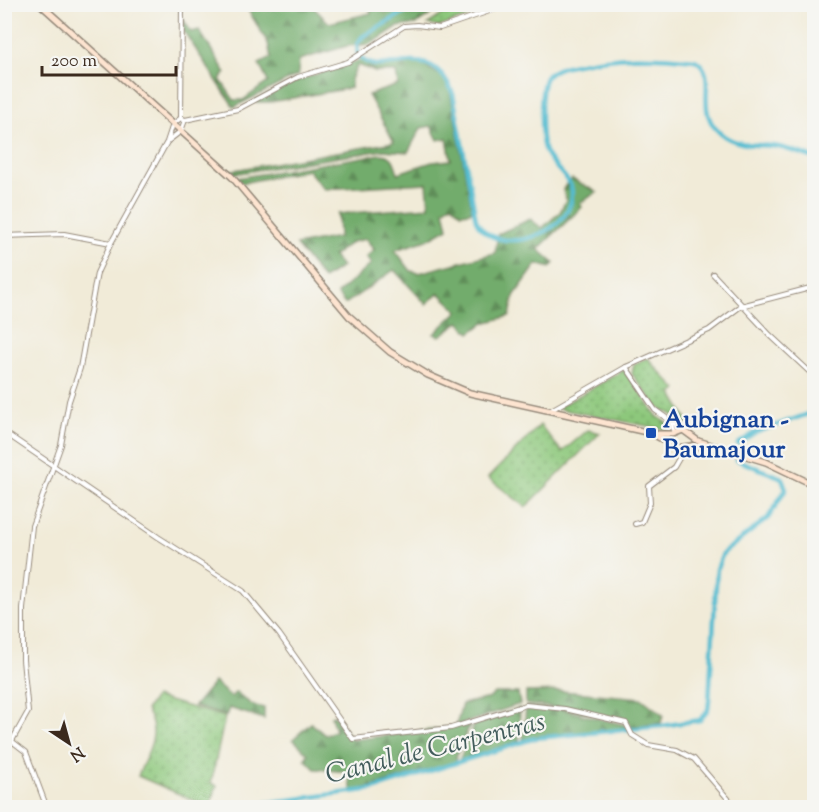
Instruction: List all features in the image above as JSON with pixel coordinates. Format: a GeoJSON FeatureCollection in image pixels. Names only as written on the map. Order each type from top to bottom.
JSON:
{"type":"FeatureCollection","features":[{"type":"Feature","properties":{"kind":"main road"},"geometry":{"type":"LineString","coordinates":[[40,4],[245,192],[349,316],[383,346],[415,368],[450,385],[484,397],[651,433],[674,433],[683,430],[690,437],[766,462],[814,485]]}},
{"type":"Feature","properties":{"kind":"main road"},"geometry":{"type":"LineString","coordinates":[[651,433],[674,446],[718,448]]}},
{"type":"Feature","properties":{"kind":"main road"},"geometry":{"type":"LineString","coordinates":[[674,433],[674,446]]}},
{"type":"Feature","properties":{"kind":"main road"},"geometry":{"type":"LineString","coordinates":[[686,447],[690,437]]}},
{"type":"Feature","properties":{"kind":"street"},"geometry":{"type":"LineString","coordinates":[[167,142],[181,131],[183,119],[180,72],[182,4]]}},
{"type":"Feature","properties":{"kind":"street"},"geometry":{"type":"LineString","coordinates":[[4,755],[28,712],[22,660],[23,609],[32,526],[61,445],[72,391],[81,368],[97,273],[167,142],[173,124],[183,119],[238,109],[298,77],[359,56],[384,37],[404,26],[440,28],[510,4]]}},
{"type":"Feature","properties":{"kind":"street"},"geometry":{"type":"LineString","coordinates":[[4,236],[64,234],[111,243]]}},
{"type":"Feature","properties":{"kind":"street"},"geometry":{"type":"LineString","coordinates":[[713,274],[741,306],[814,376]]}},
{"type":"Feature","properties":{"kind":"street"},"geometry":{"type":"LineString","coordinates":[[549,412],[626,367],[709,330],[741,306],[814,287]]}},
{"type":"Feature","properties":{"kind":"street"},"geometry":{"type":"LineString","coordinates":[[626,367],[655,410],[683,430]]}},
{"type":"Feature","properties":{"kind":"street"},"geometry":{"type":"LineString","coordinates":[[670,419],[674,433]]}},
{"type":"Feature","properties":{"kind":"street"},"geometry":{"type":"LineString","coordinates":[[4,432],[243,591],[279,634],[353,739],[451,728],[526,705],[565,709],[626,723],[629,729],[648,745],[678,750],[694,759],[736,807]]}},
{"type":"Feature","properties":{"kind":"street"},"geometry":{"type":"LineString","coordinates":[[674,446],[677,461]]}},
{"type":"Feature","properties":{"kind":"street"},"geometry":{"type":"LineString","coordinates":[[635,524],[642,522],[650,502],[651,483],[671,470],[686,447]]}},
{"type":"Feature","properties":{"kind":"street"},"geometry":{"type":"LineString","coordinates":[[4,735],[26,752],[47,807]]}},
{"type":"Feature","properties":{"kind":"green space"},"geometry":{"type":"Polygon","coordinates":[[[245,5],[311,5],[329,23],[371,13],[369,5],[376,5],[385,13],[396,5],[446,5],[417,24],[397,27],[371,44],[347,46],[299,60],[298,75],[234,107],[183,30],[183,19],[191,32],[199,30],[226,73],[220,79],[234,100],[243,100],[268,82],[259,64],[271,58],[268,43],[245,5]]]}},
{"type":"Feature","properties":{"kind":"green space"},"geometry":{"type":"Polygon","coordinates":[[[457,5],[505,5],[438,27],[428,24],[457,5]]]}},
{"type":"Feature","properties":{"kind":"green space"},"geometry":{"type":"Polygon","coordinates":[[[360,60],[379,67],[411,61],[420,63],[442,76],[449,85],[472,209],[470,212],[461,213],[451,204],[444,210],[448,228],[427,240],[395,250],[411,271],[419,273],[495,253],[498,234],[530,219],[542,228],[560,212],[566,200],[563,189],[572,179],[597,192],[580,203],[582,207],[538,249],[554,263],[550,268],[537,264],[514,296],[510,316],[484,323],[470,333],[459,322],[440,336],[434,334],[458,311],[439,293],[426,304],[394,270],[345,304],[337,294],[371,264],[366,257],[374,250],[366,239],[352,242],[333,256],[342,267],[323,279],[296,245],[339,237],[338,214],[429,207],[427,183],[324,189],[308,170],[242,183],[237,178],[381,154],[391,158],[398,173],[432,162],[451,160],[447,138],[438,140],[431,126],[421,128],[408,152],[383,150],[233,174],[229,171],[394,142],[368,95],[398,85],[396,72],[375,72],[358,65],[351,79],[351,88],[270,102],[253,102],[296,81],[360,60]]]}},
{"type":"Feature","properties":{"kind":"green space"},"geometry":{"type":"Polygon","coordinates":[[[648,358],[677,390],[672,394],[689,423],[681,423],[675,416],[657,407],[632,374],[634,364],[648,358]]]}},
{"type":"Feature","properties":{"kind":"green space"},"geometry":{"type":"Polygon","coordinates":[[[624,370],[657,416],[667,423],[669,430],[559,409],[559,407],[624,370]]]}},
{"type":"Feature","properties":{"kind":"green space"},"geometry":{"type":"Polygon","coordinates":[[[540,425],[562,452],[588,430],[600,433],[526,507],[488,478],[540,425]]]}},
{"type":"Feature","properties":{"kind":"green space"},"geometry":{"type":"Polygon","coordinates":[[[214,682],[231,697],[236,692],[252,705],[264,708],[264,719],[229,708],[226,716],[194,706],[214,682]]]}},
{"type":"Feature","properties":{"kind":"green space"},"geometry":{"type":"Polygon","coordinates":[[[562,691],[641,698],[663,715],[661,723],[631,727],[628,722],[603,716],[526,704],[526,692],[562,691]]]}},
{"type":"Feature","properties":{"kind":"green space"},"geometry":{"type":"Polygon","coordinates":[[[494,693],[518,693],[520,704],[456,726],[462,704],[490,698],[494,693]]]}},
{"type":"Feature","properties":{"kind":"green space"},"geometry":{"type":"Polygon","coordinates":[[[155,697],[225,717],[211,783],[217,786],[209,807],[138,776],[153,736],[151,719],[146,710],[155,697]]]}},
{"type":"Feature","properties":{"kind":"green space"},"geometry":{"type":"Polygon","coordinates":[[[526,707],[563,710],[625,725],[627,729],[537,736],[523,740],[526,707]]]}},
{"type":"Feature","properties":{"kind":"green space"},"geometry":{"type":"Polygon","coordinates":[[[520,708],[519,741],[459,761],[474,725],[520,708]]]}},
{"type":"Feature","properties":{"kind":"green space"},"geometry":{"type":"Polygon","coordinates":[[[334,715],[352,740],[470,725],[456,756],[456,762],[352,792],[348,772],[315,769],[305,759],[308,754],[293,739],[311,723],[325,735],[335,731],[331,716],[334,715]]]}},
{"type":"Feature","properties":{"kind":"waterway","name":"Canal de Carpentras"},"geometry":{"type":"LineString","coordinates":[[418,4],[362,37],[357,44],[358,55],[368,63],[379,65],[418,62],[431,66],[443,76],[453,94],[476,220],[486,233],[501,239],[518,240],[535,236],[551,228],[564,216],[571,202],[571,186],[549,159],[544,149],[541,123],[544,81],[550,73],[564,67],[621,57],[695,60],[703,67],[706,75],[708,116],[724,136],[737,142],[779,147],[814,158]]}},
{"type":"Feature","properties":{"kind":"waterway","name":"Canal de Carpentras"},"geometry":{"type":"LineString","coordinates":[[738,444],[754,433],[814,412]]}},
{"type":"Feature","properties":{"kind":"waterway","name":"Canal de Carpentras"},"geometry":{"type":"LineString","coordinates":[[254,808],[266,803],[373,789],[535,738],[662,726],[700,720],[708,710],[717,569],[723,553],[768,518],[786,489],[782,478],[737,460]]}},
{"type":"Feature","properties":{"kind":"place","name":"Aubignan - Baumajour"},"geometry":{"type":"Point","coordinates":[651,433]}}]}
